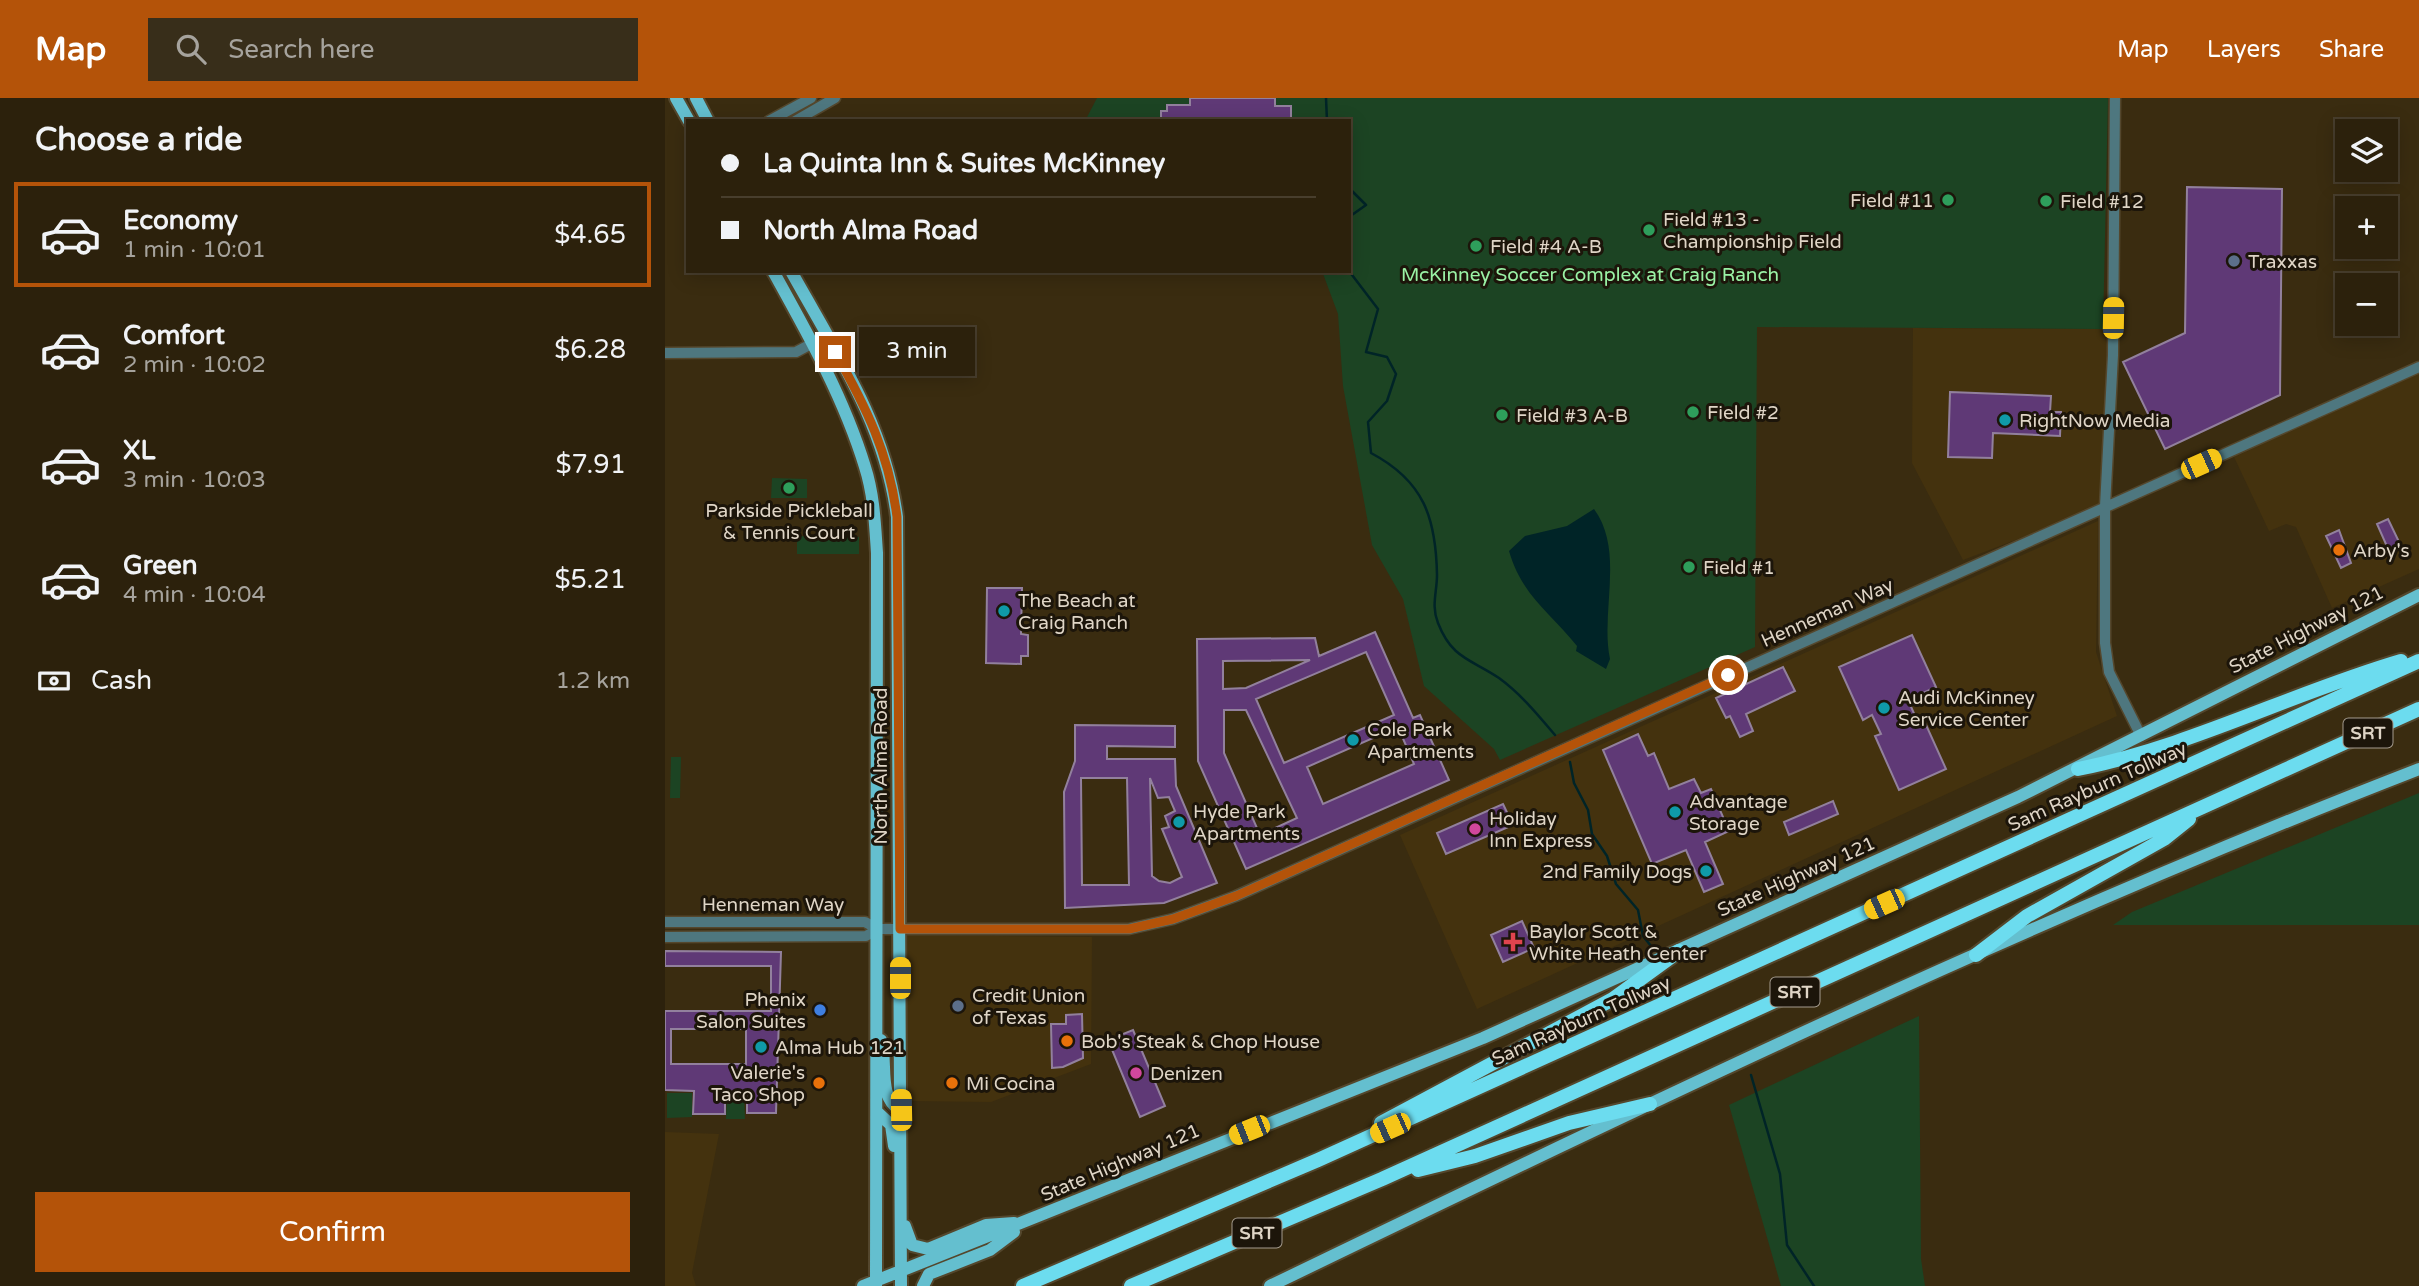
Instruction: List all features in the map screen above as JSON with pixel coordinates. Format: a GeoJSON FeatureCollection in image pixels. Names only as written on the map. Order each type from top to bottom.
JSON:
{"type":"FeatureCollection","features":[{"type":"Feature","properties":{"kind":"highway"},"geometry":{"type":"LineString","coordinates":[[2078,769],[2130,758],[2333,681],[2419,656]]}},
{"type":"Feature","properties":{"kind":"highway","name":"Sam Rayburn Tollway"},"geometry":{"type":"LineString","coordinates":[[1023,1286],[1318,1160],[2419,661]]}},
{"type":"Feature","properties":{"kind":"highway","name":"SRT"},"geometry":{"type":"LineString","coordinates":[[1131,1286],[1382,1179],[2419,709]]}},
{"type":"Feature","properties":{"kind":"highway"},"geometry":{"type":"LineString","coordinates":[[1976,955],[2027,916],[2164,839],[2207,805]]}},
{"type":"Feature","properties":{"kind":"highway"},"geometry":{"type":"LineString","coordinates":[[1318,1160],[1394,1115],[1613,999],[1679,951]]}},
{"type":"Feature","properties":{"kind":"highway"},"geometry":{"type":"LineString","coordinates":[[1382,1179],[1475,1156],[1569,1123],[1650,1104]]}},
{"type":"Feature","properties":{"kind":"main road"},"geometry":{"type":"LineString","coordinates":[[676,98],[688,119]]}},
{"type":"Feature","properties":{"kind":"main road"},"geometry":{"type":"LineString","coordinates":[[696,98],[707,119]]}},
{"type":"Feature","properties":{"kind":"main road","name":"North Alma Road"},"geometry":{"type":"LineString","coordinates":[[774,273],[813,343],[856,439],[866,469],[874,517],[877,553],[878,705],[876,1283]]}},
{"type":"Feature","properties":{"kind":"main road","name":"North Alma Road"},"geometry":{"type":"LineString","coordinates":[[792,273],[871,416],[892,478],[897,517],[901,1279]]}},
{"type":"Feature","properties":{"kind":"main road"},"geometry":{"type":"LineString","coordinates":[[874,517],[897,517]]}},
{"type":"Feature","properties":{"kind":"main road","name":"State Highway 121"},"geometry":{"type":"LineString","coordinates":[[863,1286],[901,1279],[1145,1171],[1483,1038],[1679,951],[2078,769],[2257,674],[2419,595]]}},
{"type":"Feature","properties":{"kind":"main road"},"geometry":{"type":"LineString","coordinates":[[878,705],[899,705]]}},
{"type":"Feature","properties":{"kind":"main road"},"geometry":{"type":"LineString","coordinates":[[1270,1286],[1650,1104],[1976,955],[2163,871],[2419,769]]}},
{"type":"Feature","properties":{"kind":"main road"},"geometry":{"type":"LineString","coordinates":[[877,1029],[886,1055],[886,1091],[890,1102],[901,1110]]}},
{"type":"Feature","properties":{"kind":"main road"},"geometry":{"type":"LineString","coordinates":[[877,1112],[891,1125],[894,1154],[901,1165]]}},
{"type":"Feature","properties":{"kind":"main road"},"geometry":{"type":"LineString","coordinates":[[901,1211],[908,1239],[919,1249],[928,1249],[986,1225],[1028,1221]]}},
{"type":"Feature","properties":{"kind":"main road"},"geometry":{"type":"LineString","coordinates":[[923,1286],[929,1274],[990,1250],[1028,1221]]}},
{"type":"Feature","properties":{"kind":"street"},"geometry":{"type":"LineString","coordinates":[[773,119],[811,98]]}},
{"type":"Feature","properties":{"kind":"street"},"geometry":{"type":"LineString","coordinates":[[798,119],[835,98]]}},
{"type":"Feature","properties":{"kind":"street"},"geometry":{"type":"LineString","coordinates":[[2115,98],[2113,355],[2105,506],[2105,643],[2109,672],[2141,736]]}},
{"type":"Feature","properties":{"kind":"street"},"geometry":{"type":"LineString","coordinates":[[665,352],[796,352],[813,343]]}},
{"type":"Feature","properties":{"kind":"street","name":"Henneman Way"},"geometry":{"type":"LineString","coordinates":[[665,922],[865,922],[878,929],[1129,929],[1173,919],[1249,890],[2419,367]]}},
{"type":"Feature","properties":{"kind":"street","name":"Henneman Way"},"geometry":{"type":"LineString","coordinates":[[665,937],[866,936],[878,929]]}},
{"type":"Feature","properties":{"kind":"shaded area"},"geometry":{"type":"Polygon","coordinates":[[[1913,328],[2103,329],[2112,365],[2105,506],[1963,560],[1912,463],[1913,328]]]}},
{"type":"Feature","properties":{"kind":"shaded area"},"geometry":{"type":"Polygon","coordinates":[[[2419,373],[2419,569],[2332,608],[2296,527],[2286,524],[2269,531],[2234,457],[2419,373]]]}},
{"type":"Feature","properties":{"kind":"shaded area"},"geometry":{"type":"Polygon","coordinates":[[[2098,521],[2096,652],[2117,716],[1477,1009],[1400,835],[2098,521]]]}},
{"type":"Feature","properties":{"kind":"shaded area"},"geometry":{"type":"Polygon","coordinates":[[[906,935],[1092,937],[1091,1064],[991,1102],[907,1101],[906,935]]]}},
{"type":"Feature","properties":{"kind":"shaded area"},"geometry":{"type":"Polygon","coordinates":[[[665,1132],[719,1134],[692,1273],[696,1286],[665,1286],[665,1132]]]}},
{"type":"Feature","properties":{"kind":"green space","name":"McKinney Soccer Complex at Craig Ranch"},"geometry":{"type":"Polygon","coordinates":[[[1097,98],[2108,98],[2103,329],[1757,327],[1755,647],[1500,760],[1494,749],[1424,686],[1403,599],[1372,545],[1343,386],[1338,314],[1323,273],[1351,273],[1351,119],[1086,119],[1097,98]]]}},
{"type":"Feature","properties":{"kind":"green space","name":"Parkside Pickleball & Tennis Court"},"geometry":{"type":"Polygon","coordinates":[[[772,478],[807,479],[807,498],[771,498],[772,478]]]}},
{"type":"Feature","properties":{"kind":"green space"},"geometry":{"type":"Polygon","coordinates":[[[797,536],[859,537],[859,554],[797,554],[797,536]]]}},
{"type":"Feature","properties":{"kind":"green space"},"geometry":{"type":"Polygon","coordinates":[[[671,757],[681,757],[680,798],[670,798],[671,757]]]}},
{"type":"Feature","properties":{"kind":"green space"},"geometry":{"type":"Polygon","coordinates":[[[2419,793],[2419,925],[2113,925],[2132,912],[2419,793]]]}},
{"type":"Feature","properties":{"kind":"green space"},"geometry":{"type":"Polygon","coordinates":[[[1919,1016],[1921,1259],[1925,1286],[1781,1286],[1729,1105],[1919,1016]]]}},
{"type":"Feature","properties":{"kind":"green space"},"geometry":{"type":"Polygon","coordinates":[[[667,1093],[692,1093],[692,1117],[667,1118],[667,1093]]]}},
{"type":"Feature","properties":{"kind":"green space"},"geometry":{"type":"Polygon","coordinates":[[[744,1093],[745,1119],[726,1119],[727,1094],[744,1093]]]}},
{"type":"Feature","properties":{"kind":"water"},"geometry":{"type":"Polygon","coordinates":[[[1594,509],[1603,526],[1610,563],[1610,659],[1606,669],[1576,651],[1577,646],[1529,592],[1509,551],[1525,536],[1567,526],[1594,509]]]}},
{"type":"Feature","properties":{"kind":"building"},"geometry":{"type":"Polygon","coordinates":[[[1190,98],[1275,98],[1275,106],[1291,106],[1291,119],[1161,119],[1161,111],[1167,111],[1167,105],[1190,105],[1190,98]]]}},
{"type":"Feature","properties":{"kind":"building","name":"Traxxas"},"geometry":{"type":"Polygon","coordinates":[[[2187,187],[2282,189],[2280,395],[2165,449],[2123,362],[2185,333],[2187,187]]]}},
{"type":"Feature","properties":{"kind":"building","name":"RightNow Media"},"geometry":{"type":"Polygon","coordinates":[[[1950,392],[2051,396],[2050,412],[2061,412],[2060,436],[1993,433],[1992,458],[1948,457],[1950,392]]]}},
{"type":"Feature","properties":{"kind":"building"},"geometry":{"type":"Polygon","coordinates":[[[2388,519],[2401,546],[2389,551],[2377,524],[2388,519]]]}},
{"type":"Feature","properties":{"kind":"building","name":"Arby's"},"geometry":{"type":"Polygon","coordinates":[[[2339,530],[2351,563],[2341,568],[2326,536],[2339,530]]]}},
{"type":"Feature","properties":{"kind":"building","name":"The Beach at Craig Ranch"},"geometry":{"type":"Polygon","coordinates":[[[987,588],[1022,588],[1021,634],[1028,635],[1028,656],[1021,656],[1021,664],[986,663],[987,588]]]}},
{"type":"Feature","properties":{"kind":"building","name":"Cole Park Apartments"},"geometry":{"type":"Polygon","coordinates":[[[1375,632],[1413,718],[1420,715],[1449,780],[1246,869],[1198,761],[1197,639],[1315,638],[1319,656],[1375,632]],[[1366,652],[1256,699],[1284,763],[1394,715],[1366,652]],[[1310,660],[1223,661],[1223,689],[1246,688],[1310,660]],[[1224,710],[1224,753],[1260,835],[1297,818],[1246,710],[1224,710]],[[1398,727],[1307,767],[1323,804],[1414,764],[1398,727]]]}},
{"type":"Feature","properties":{"kind":"building","name":"Audi McKinney Service Center"},"geometry":{"type":"Polygon","coordinates":[[[1912,635],[1936,687],[1908,700],[1916,718],[1922,716],[1946,769],[1899,790],[1875,736],[1881,734],[1872,715],[1863,720],[1839,667],[1912,635]]]}},
{"type":"Feature","properties":{"kind":"building"},"geometry":{"type":"Polygon","coordinates":[[[1783,667],[1795,691],[1746,714],[1753,731],[1740,737],[1730,716],[1726,718],[1716,698],[1783,667]]]}},
{"type":"Feature","properties":{"kind":"building","name":"Hyde Park Apartments"},"geometry":{"type":"Polygon","coordinates":[[[1075,725],[1175,726],[1175,747],[1107,746],[1107,759],[1175,759],[1176,786],[1217,883],[1164,903],[1065,908],[1064,792],[1075,761],[1075,725]],[[1081,778],[1082,885],[1129,885],[1127,778],[1081,778]],[[1150,778],[1152,876],[1159,881],[1170,883],[1182,877],[1162,829],[1169,827],[1165,816],[1175,811],[1169,797],[1158,798],[1150,778]]]}},
{"type":"Feature","properties":{"kind":"building","name":"Advantage Storage"},"geometry":{"type":"Polygon","coordinates":[[[1638,734],[1648,756],[1654,753],[1669,789],[1694,779],[1701,793],[1711,789],[1729,831],[1705,842],[1723,884],[1704,892],[1686,850],[1652,864],[1603,750],[1638,734]]]}},
{"type":"Feature","properties":{"kind":"building"},"geometry":{"type":"Polygon","coordinates":[[[1833,801],[1838,814],[1789,835],[1784,822],[1833,801]]]}},
{"type":"Feature","properties":{"kind":"building","name":"Holiday Inn Express"},"geometry":{"type":"Polygon","coordinates":[[[1503,804],[1513,825],[1446,854],[1437,833],[1503,804]]]}},
{"type":"Feature","properties":{"kind":"building","name":"Baylor Scott & White Heath Center"},"geometry":{"type":"Polygon","coordinates":[[[1522,921],[1534,948],[1503,962],[1491,935],[1522,921]]]}},
{"type":"Feature","properties":{"kind":"building","name":"Alma Hub 121"},"geometry":{"type":"Polygon","coordinates":[[[665,951],[781,952],[776,1113],[747,1113],[747,1092],[725,1091],[725,1114],[693,1114],[694,1091],[665,1090],[665,1011],[771,1011],[771,966],[665,966],[665,951]],[[671,1029],[671,1064],[746,1064],[746,1029],[671,1029]]]}},
{"type":"Feature","properties":{"kind":"building","name":"Bob's Steak & Chop House"},"geometry":{"type":"Polygon","coordinates":[[[1082,1014],[1083,1058],[1063,1067],[1052,1068],[1051,1024],[1066,1024],[1066,1015],[1082,1014]]]}},
{"type":"Feature","properties":{"kind":"building","name":"Denizen"},"geometry":{"type":"Polygon","coordinates":[[[1133,1030],[1165,1106],[1140,1117],[1108,1040],[1133,1030]]]}},
{"type":"Feature","properties":{"kind":"waterway"},"geometry":{"type":"LineString","coordinates":[[1326,98],[1327,119]]}},
{"type":"Feature","properties":{"kind":"waterway"},"geometry":{"type":"LineString","coordinates":[[1351,190],[1366,205],[1351,216]]}},
{"type":"Feature","properties":{"kind":"waterway"},"geometry":{"type":"LineString","coordinates":[[1351,273],[1378,309],[1366,352],[1387,357],[1396,374],[1387,401],[1368,422],[1371,453],[1404,476],[1415,489],[1430,519],[1436,555],[1436,617],[1443,635],[1463,657],[1507,684],[1555,735]]}},
{"type":"Feature","properties":{"kind":"waterway"},"geometry":{"type":"LineString","coordinates":[[1570,762],[1574,783],[1588,810],[1592,834],[1607,856],[1616,884],[1638,910],[1643,936],[1651,946]]}},
{"type":"Feature","properties":{"kind":"waterway"},"geometry":{"type":"LineString","coordinates":[[1751,1075],[1780,1174],[1787,1245],[1814,1286]]}},
{"type":"Feature","properties":{"kind":"place","name":"Field #11"},"geometry":{"type":"Point","coordinates":[1948,200]}},
{"type":"Feature","properties":{"kind":"place","name":"Field #12"},"geometry":{"type":"Point","coordinates":[2046,201]}},
{"type":"Feature","properties":{"kind":"place","name":"Field #13 - Championship Field"},"geometry":{"type":"Point","coordinates":[1649,230]}},
{"type":"Feature","properties":{"kind":"place","name":"Field #4 A-B"},"geometry":{"type":"Point","coordinates":[1476,246]}},
{"type":"Feature","properties":{"kind":"place","name":"Traxxas"},"geometry":{"type":"Point","coordinates":[2234,261]}},
{"type":"Feature","properties":{"kind":"place","name":"Field #2"},"geometry":{"type":"Point","coordinates":[1693,412]}},
{"type":"Feature","properties":{"kind":"place","name":"Field #3 A-B"},"geometry":{"type":"Point","coordinates":[1502,415]}},
{"type":"Feature","properties":{"kind":"place","name":"RightNow Media"},"geometry":{"type":"Point","coordinates":[2005,420]}},
{"type":"Feature","properties":{"kind":"place","name":"Parkside Pickleball & Tennis Court"},"geometry":{"type":"Point","coordinates":[789,488]}},
{"type":"Feature","properties":{"kind":"place","name":"Arby's"},"geometry":{"type":"Point","coordinates":[2339,550]}},
{"type":"Feature","properties":{"kind":"place","name":"Field #1"},"geometry":{"type":"Point","coordinates":[1689,567]}},
{"type":"Feature","properties":{"kind":"place","name":"The Beach at Craig Ranch"},"geometry":{"type":"Point","coordinates":[1004,611]}},
{"type":"Feature","properties":{"kind":"place","name":"Audi McKinney Service Center"},"geometry":{"type":"Point","coordinates":[1884,708]}},
{"type":"Feature","properties":{"kind":"place","name":"Cole Park Apartments"},"geometry":{"type":"Point","coordinates":[1353,740]}},
{"type":"Feature","properties":{"kind":"place","name":"Advantage Storage"},"geometry":{"type":"Point","coordinates":[1675,812]}},
{"type":"Feature","properties":{"kind":"place","name":"Hyde Park Apartments"},"geometry":{"type":"Point","coordinates":[1179,822]}},
{"type":"Feature","properties":{"kind":"place","name":"Holiday Inn Express"},"geometry":{"type":"Point","coordinates":[1475,829]}},
{"type":"Feature","properties":{"kind":"place","name":"2nd Family Dogs"},"geometry":{"type":"Point","coordinates":[1706,871]}},
{"type":"Feature","properties":{"kind":"place","name":"Baylor Scott & White Heath Center"},"geometry":{"type":"Point","coordinates":[1513,942]}},
{"type":"Feature","properties":{"kind":"place","name":"Credit Union of Texas"},"geometry":{"type":"Point","coordinates":[958,1006]}},
{"type":"Feature","properties":{"kind":"place","name":"Phenix Salon Suites"},"geometry":{"type":"Point","coordinates":[820,1010]}},
{"type":"Feature","properties":{"kind":"place","name":"Bob's Steak & Chop House"},"geometry":{"type":"Point","coordinates":[1067,1041]}},
{"type":"Feature","properties":{"kind":"place","name":"Alma Hub 121"},"geometry":{"type":"Point","coordinates":[761,1047]}},
{"type":"Feature","properties":{"kind":"place","name":"Denizen"},"geometry":{"type":"Point","coordinates":[1136,1073]}},
{"type":"Feature","properties":{"kind":"place","name":"Valerie's Taco Shop"},"geometry":{"type":"Point","coordinates":[819,1083]}},
{"type":"Feature","properties":{"kind":"place","name":"Mi Cocina"},"geometry":{"type":"Point","coordinates":[952,1083]}},
{"type":"Feature","properties":{"kind":"route"},"geometry":{"type":"LineString","coordinates":[[835,352],[871,416],[892,478],[897,517],[900,628],[900,929],[1129,929],[1173,919],[1236,896],[1728,675]]}}]}
